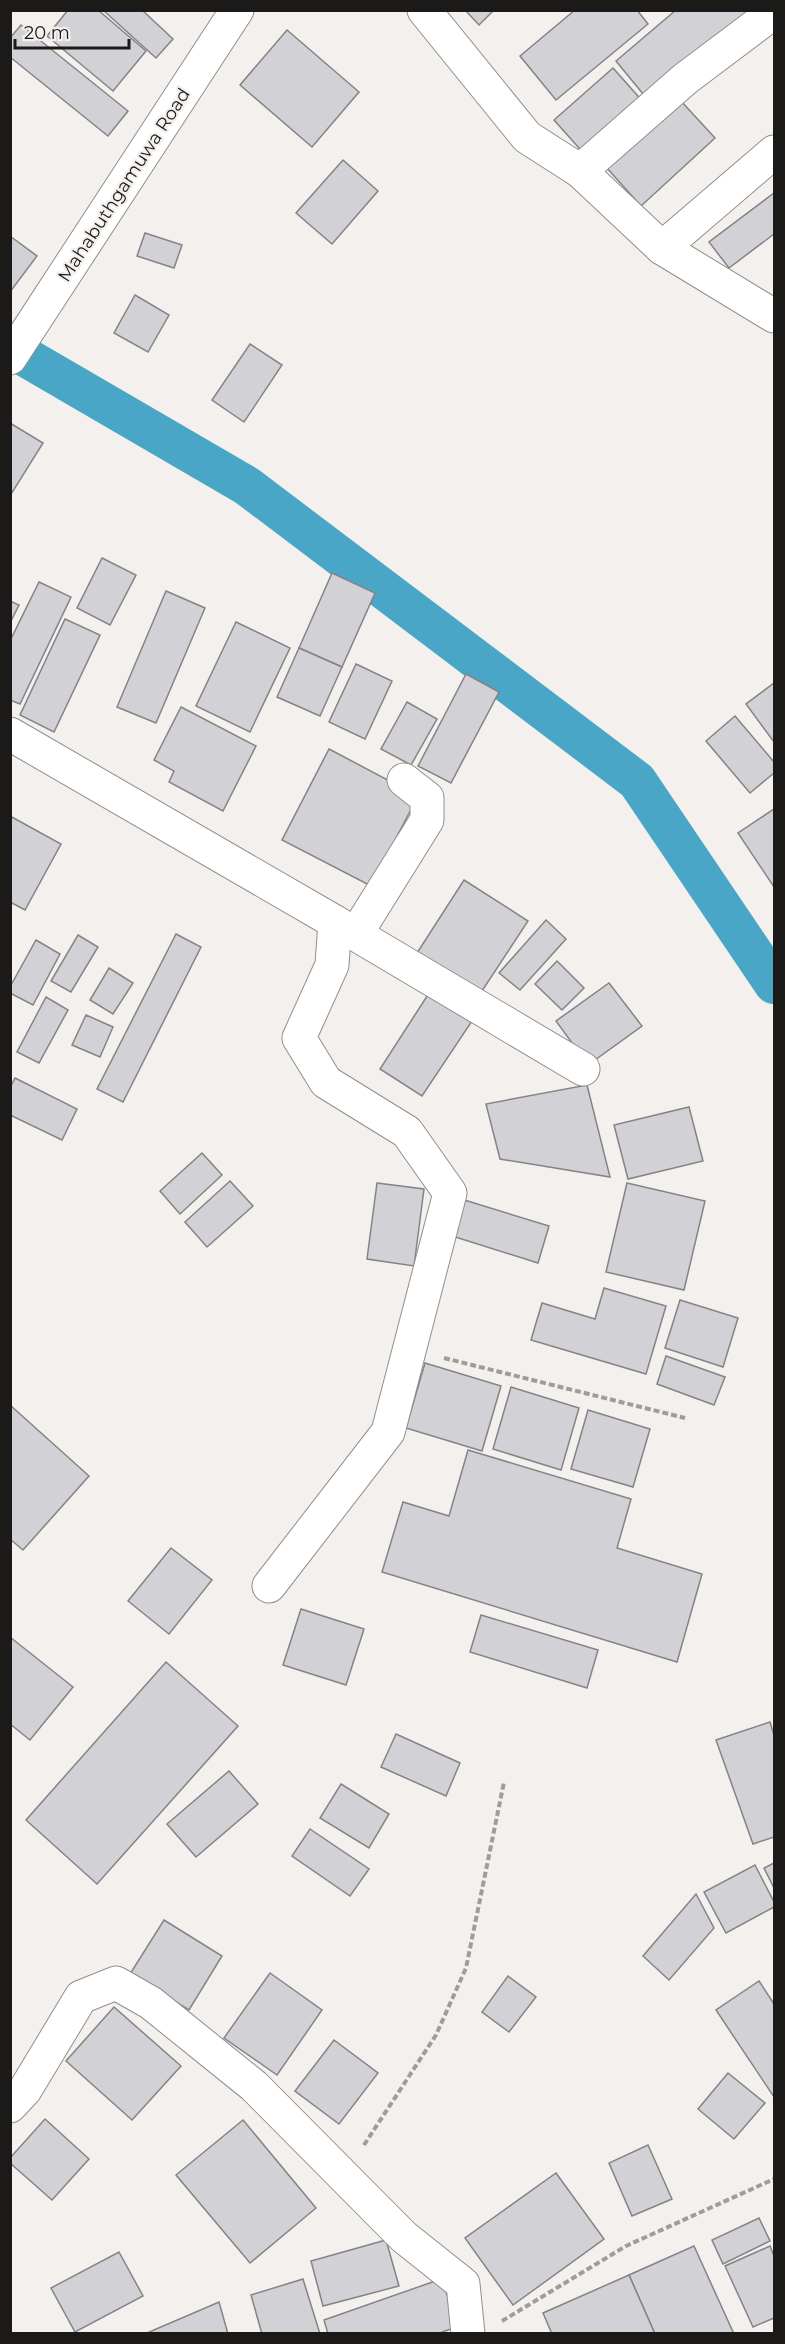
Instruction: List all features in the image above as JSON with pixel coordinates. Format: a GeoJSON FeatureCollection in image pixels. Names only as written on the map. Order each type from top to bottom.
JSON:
{"type":"FeatureCollection","features":[{"type":"Feature","properties":{"kind":"street","name":"Mahabuthgamuwa Road"},"geometry":{"type":"LineString","coordinates":[[10,358],[237,10]]}},
{"type":"Feature","properties":{"kind":"street"},"geometry":{"type":"LineString","coordinates":[[424,10],[527,137],[580,171],[662,248],[774,316]]}},
{"type":"Feature","properties":{"kind":"street"},"geometry":{"type":"LineString","coordinates":[[580,171],[685,79],[774,12]]}},
{"type":"Feature","properties":{"kind":"street"},"geometry":{"type":"LineString","coordinates":[[662,248],[774,152]]}},
{"type":"Feature","properties":{"kind":"street"},"geometry":{"type":"LineString","coordinates":[[10,735],[345,928],[583,1069]]}},
{"type":"Feature","properties":{"kind":"street"},"geometry":{"type":"LineString","coordinates":[[269,1586],[388,1432],[450,1193],[407,1132],[326,1082],[299,1038],[332,965],[345,928],[427,820],[428,798],[404,780]]}},
{"type":"Feature","properties":{"kind":"street"},"geometry":{"type":"LineString","coordinates":[[10,2106],[26,2090],[81,1997],[116,1983],[151,2004],[254,2086],[404,2237],[463,2284],[480,2330]]}},
{"type":"Feature","properties":{"kind":"path"},"geometry":{"type":"LineString","coordinates":[[408,1349],[685,1418]]}},
{"type":"Feature","properties":{"kind":"path"},"geometry":{"type":"LineString","coordinates":[[343,2176],[436,2035],[466,1968],[504,1782]]}},
{"type":"Feature","properties":{"kind":"path"},"geometry":{"type":"LineString","coordinates":[[480,2330],[626,2246],[774,2179]]}},
{"type":"Feature","properties":{"kind":"building"},"geometry":{"type":"Polygon","coordinates":[[[68,10],[98,10],[146,51],[113,91],[47,36],[68,10]]]}},
{"type":"Feature","properties":{"kind":"building"},"geometry":{"type":"Polygon","coordinates":[[[103,10],[142,10],[173,39],[156,58],[103,10]]]}},
{"type":"Feature","properties":{"kind":"building"},"geometry":{"type":"Polygon","coordinates":[[[465,10],[494,10],[479,25],[465,10]]]}},
{"type":"Feature","properties":{"kind":"building"},"geometry":{"type":"Polygon","coordinates":[[[575,10],[637,10],[648,24],[556,100],[520,56],[575,10]]]}},
{"type":"Feature","properties":{"kind":"building"},"geometry":{"type":"Polygon","coordinates":[[[676,10],[755,10],[648,100],[616,61],[676,10]]]}},
{"type":"Feature","properties":{"kind":"building"},"geometry":{"type":"Polygon","coordinates":[[[21,25],[128,111],[108,136],[10,57],[10,38],[21,25]]]}},
{"type":"Feature","properties":{"kind":"building"},"geometry":{"type":"Polygon","coordinates":[[[287,30],[359,92],[312,147],[240,85],[287,30]]]}},
{"type":"Feature","properties":{"kind":"building"},"geometry":{"type":"Polygon","coordinates":[[[613,68],[645,104],[587,157],[554,120],[613,68]]]}},
{"type":"Feature","properties":{"kind":"building"},"geometry":{"type":"Polygon","coordinates":[[[680,100],[715,138],[641,206],[606,167],[680,100]]]}},
{"type":"Feature","properties":{"kind":"building"},"geometry":{"type":"Polygon","coordinates":[[[343,160],[378,191],[332,244],[296,213],[343,160]]]}},
{"type":"Feature","properties":{"kind":"building"},"geometry":{"type":"Polygon","coordinates":[[[774,193],[774,234],[729,268],[709,242],[774,193]]]}},
{"type":"Feature","properties":{"kind":"building"},"geometry":{"type":"Polygon","coordinates":[[[145,233],[182,245],[174,268],[137,256],[145,233]]]}},
{"type":"Feature","properties":{"kind":"building"},"geometry":{"type":"Polygon","coordinates":[[[10,236],[37,256],[10,292],[10,236]]]}},
{"type":"Feature","properties":{"kind":"building"},"geometry":{"type":"Polygon","coordinates":[[[135,295],[169,315],[148,352],[114,333],[135,295]]]}},
{"type":"Feature","properties":{"kind":"building"},"geometry":{"type":"Polygon","coordinates":[[[250,344],[282,365],[244,422],[212,400],[250,344]]]}},
{"type":"Feature","properties":{"kind":"building"},"geometry":{"type":"Polygon","coordinates":[[[10,423],[43,443],[10,496],[10,423]]]}},
{"type":"Feature","properties":{"kind":"building"},"geometry":{"type":"Polygon","coordinates":[[[102,558],[136,575],[110,625],[77,608],[102,558]]]}},
{"type":"Feature","properties":{"kind":"building"},"geometry":{"type":"Polygon","coordinates":[[[332,573],[375,593],[342,667],[299,648],[332,573]]]}},
{"type":"Feature","properties":{"kind":"building"},"geometry":{"type":"Polygon","coordinates":[[[39,582],[71,597],[20,704],[10,700],[10,641],[39,582]]]}},
{"type":"Feature","properties":{"kind":"building"},"geometry":{"type":"Polygon","coordinates":[[[166,591],[205,608],[156,723],[117,707],[166,591]]]}},
{"type":"Feature","properties":{"kind":"building"},"geometry":{"type":"Polygon","coordinates":[[[10,601],[19,605],[10,623],[10,601]]]}},
{"type":"Feature","properties":{"kind":"building"},"geometry":{"type":"Polygon","coordinates":[[[65,619],[100,635],[54,732],[20,715],[65,619]]]}},
{"type":"Feature","properties":{"kind":"building"},"geometry":{"type":"Polygon","coordinates":[[[236,622],[290,648],[250,732],[196,706],[236,622]]]}},
{"type":"Feature","properties":{"kind":"building"},"geometry":{"type":"Polygon","coordinates":[[[299,648],[342,667],[320,716],[277,697],[299,648]]]}},
{"type":"Feature","properties":{"kind":"building"},"geometry":{"type":"Polygon","coordinates":[[[356,664],[392,681],[365,739],[329,722],[356,664]]]}},
{"type":"Feature","properties":{"kind":"building"},"geometry":{"type":"Polygon","coordinates":[[[466,674],[499,692],[451,783],[418,766],[466,674]]]}},
{"type":"Feature","properties":{"kind":"building"},"geometry":{"type":"Polygon","coordinates":[[[774,683],[774,742],[746,704],[774,683]]]}},
{"type":"Feature","properties":{"kind":"building"},"geometry":{"type":"Polygon","coordinates":[[[407,702],[437,719],[411,765],[381,749],[407,702]]]}},
{"type":"Feature","properties":{"kind":"building"},"geometry":{"type":"Polygon","coordinates":[[[181,707],[256,746],[223,811],[169,782],[174,771],[154,760],[181,707]]]}},
{"type":"Feature","properties":{"kind":"building"},"geometry":{"type":"Polygon","coordinates":[[[735,716],[774,762],[774,773],[750,793],[706,741],[735,716]]]}},
{"type":"Feature","properties":{"kind":"building"},"geometry":{"type":"Polygon","coordinates":[[[329,749],[418,796],[371,886],[282,840],[329,749]]]}},
{"type":"Feature","properties":{"kind":"building"},"geometry":{"type":"Polygon","coordinates":[[[774,809],[774,887],[738,833],[774,809]]]}},
{"type":"Feature","properties":{"kind":"building"},"geometry":{"type":"Polygon","coordinates":[[[10,816],[61,844],[25,910],[10,902],[10,816]]]}},
{"type":"Feature","properties":{"kind":"building"},"geometry":{"type":"Polygon","coordinates":[[[464,880],[528,921],[480,994],[417,953],[464,880]]]}},
{"type":"Feature","properties":{"kind":"building"},"geometry":{"type":"Polygon","coordinates":[[[546,920],[566,939],[520,990],[499,973],[546,920]]]}},
{"type":"Feature","properties":{"kind":"building"},"geometry":{"type":"Polygon","coordinates":[[[176,934],[201,947],[123,1102],[97,1089],[176,934]]]}},
{"type":"Feature","properties":{"kind":"building"},"geometry":{"type":"Polygon","coordinates":[[[78,935],[98,947],[71,992],[51,981],[78,935]]]}},
{"type":"Feature","properties":{"kind":"building"},"geometry":{"type":"Polygon","coordinates":[[[36,940],[60,954],[33,1005],[10,993],[10,987],[36,940]]]}},
{"type":"Feature","properties":{"kind":"building"},"geometry":{"type":"Polygon","coordinates":[[[557,961],[584,988],[562,1010],[535,984],[557,961]]]}},
{"type":"Feature","properties":{"kind":"building"},"geometry":{"type":"Polygon","coordinates":[[[109,968],[133,983],[113,1014],[90,1000],[109,968]]]}},
{"type":"Feature","properties":{"kind":"building"},"geometry":{"type":"Polygon","coordinates":[[[609,983],[642,1026],[588,1065],[556,1021],[609,983]]]}},
{"type":"Feature","properties":{"kind":"building"},"geometry":{"type":"Polygon","coordinates":[[[431,990],[474,1018],[422,1096],[380,1069],[431,990]]]}},
{"type":"Feature","properties":{"kind":"building"},"geometry":{"type":"Polygon","coordinates":[[[46,997],[68,1010],[39,1063],[17,1052],[46,997]]]}},
{"type":"Feature","properties":{"kind":"building"},"geometry":{"type":"Polygon","coordinates":[[[86,1015],[113,1027],[100,1057],[72,1045],[86,1015]]]}},
{"type":"Feature","properties":{"kind":"building"},"geometry":{"type":"Polygon","coordinates":[[[15,1078],[77,1109],[62,1140],[10,1115],[10,1088],[15,1078]]]}},
{"type":"Feature","properties":{"kind":"building"},"geometry":{"type":"Polygon","coordinates":[[[587,1085],[610,1177],[500,1159],[486,1104],[587,1085]]]}},
{"type":"Feature","properties":{"kind":"building"},"geometry":{"type":"Polygon","coordinates":[[[689,1107],[703,1161],[628,1179],[614,1125],[689,1107]]]}},
{"type":"Feature","properties":{"kind":"building"},"geometry":{"type":"Polygon","coordinates":[[[202,1153],[222,1175],[180,1214],[160,1191],[202,1153]]]}},
{"type":"Feature","properties":{"kind":"building"},"geometry":{"type":"Polygon","coordinates":[[[230,1181],[253,1206],[207,1247],[185,1222],[230,1181]]]}},
{"type":"Feature","properties":{"kind":"building"},"geometry":{"type":"Polygon","coordinates":[[[377,1183],[424,1189],[414,1266],[367,1259],[377,1183]]]}},
{"type":"Feature","properties":{"kind":"building"},"geometry":{"type":"Polygon","coordinates":[[[627,1183],[705,1201],[684,1290],[606,1272],[627,1183]]]}},
{"type":"Feature","properties":{"kind":"building"},"geometry":{"type":"Polygon","coordinates":[[[461,1199],[549,1226],[538,1263],[449,1235],[461,1199]]]}},
{"type":"Feature","properties":{"kind":"building"},"geometry":{"type":"Polygon","coordinates":[[[604,1288],[666,1306],[646,1374],[531,1340],[542,1303],[595,1319],[604,1288]]]}},
{"type":"Feature","properties":{"kind":"building"},"geometry":{"type":"Polygon","coordinates":[[[680,1300],[738,1318],[723,1367],[665,1348],[680,1300]]]}},
{"type":"Feature","properties":{"kind":"building"},"geometry":{"type":"Polygon","coordinates":[[[666,1356],[725,1377],[714,1405],[657,1384],[666,1356]]]}},
{"type":"Feature","properties":{"kind":"building"},"geometry":{"type":"Polygon","coordinates":[[[425,1363],[501,1386],[482,1451],[406,1428],[425,1363]]]}},
{"type":"Feature","properties":{"kind":"building"},"geometry":{"type":"Polygon","coordinates":[[[511,1387],[579,1408],[561,1470],[493,1449],[511,1387]]]}},
{"type":"Feature","properties":{"kind":"building"},"geometry":{"type":"Polygon","coordinates":[[[10,1405],[89,1476],[23,1550],[10,1539],[10,1405]]]}},
{"type":"Feature","properties":{"kind":"building"},"geometry":{"type":"Polygon","coordinates":[[[588,1410],[650,1429],[633,1487],[571,1469],[588,1410]]]}},
{"type":"Feature","properties":{"kind":"building"},"geometry":{"type":"Polygon","coordinates":[[[468,1450],[631,1499],[617,1548],[702,1574],[677,1662],[382,1572],[403,1502],[449,1516],[468,1450]]]}},
{"type":"Feature","properties":{"kind":"building"},"geometry":{"type":"Polygon","coordinates":[[[171,1548],[212,1580],[169,1634],[128,1601],[171,1548]]]}},
{"type":"Feature","properties":{"kind":"building"},"geometry":{"type":"Polygon","coordinates":[[[301,1609],[364,1629],[346,1685],[283,1665],[301,1609]]]}},
{"type":"Feature","properties":{"kind":"building"},"geometry":{"type":"Polygon","coordinates":[[[481,1615],[598,1650],[587,1688],[470,1652],[481,1615]]]}},
{"type":"Feature","properties":{"kind":"building"},"geometry":{"type":"Polygon","coordinates":[[[10,1637],[73,1687],[30,1740],[10,1724],[10,1637]]]}},
{"type":"Feature","properties":{"kind":"building"},"geometry":{"type":"Polygon","coordinates":[[[166,1662],[238,1726],[97,1884],[26,1820],[166,1662]]]}},
{"type":"Feature","properties":{"kind":"building"},"geometry":{"type":"Polygon","coordinates":[[[770,1722],[774,1735],[774,1837],[753,1844],[716,1740],[770,1722]]]}},
{"type":"Feature","properties":{"kind":"building"},"geometry":{"type":"Polygon","coordinates":[[[396,1734],[460,1763],[446,1796],[381,1767],[396,1734]]]}},
{"type":"Feature","properties":{"kind":"building"},"geometry":{"type":"Polygon","coordinates":[[[229,1771],[258,1804],[196,1857],[167,1824],[229,1771]]]}},
{"type":"Feature","properties":{"kind":"building"},"geometry":{"type":"Polygon","coordinates":[[[341,1784],[389,1814],[369,1848],[320,1818],[341,1784]]]}},
{"type":"Feature","properties":{"kind":"building"},"geometry":{"type":"Polygon","coordinates":[[[310,1829],[369,1869],[350,1896],[292,1856],[310,1829]]]}},
{"type":"Feature","properties":{"kind":"building"},"geometry":{"type":"Polygon","coordinates":[[[774,1863],[774,1888],[764,1868],[774,1863]]]}},
{"type":"Feature","properties":{"kind":"building"},"geometry":{"type":"Polygon","coordinates":[[[755,1865],[774,1902],[774,1907],[726,1933],[704,1892],[755,1865]]]}},
{"type":"Feature","properties":{"kind":"building"},"geometry":{"type":"Polygon","coordinates":[[[696,1894],[714,1928],[669,1980],[643,1956],[696,1894]]]}},
{"type":"Feature","properties":{"kind":"building"},"geometry":{"type":"Polygon","coordinates":[[[164,1920],[222,1956],[189,2010],[130,1974],[164,1920]]]}},
{"type":"Feature","properties":{"kind":"building"},"geometry":{"type":"Polygon","coordinates":[[[270,1973],[322,2010],[277,2075],[224,2038],[270,1973]]]}},
{"type":"Feature","properties":{"kind":"building"},"geometry":{"type":"Polygon","coordinates":[[[508,1976],[536,1997],[509,2032],[482,2012],[508,1976]]]}},
{"type":"Feature","properties":{"kind":"building"},"geometry":{"type":"Polygon","coordinates":[[[759,1981],[774,2004],[774,2097],[716,2010],[759,1981]]]}},
{"type":"Feature","properties":{"kind":"building"},"geometry":{"type":"Polygon","coordinates":[[[114,2007],[181,2066],[132,2120],[66,2061],[114,2007]]]}},
{"type":"Feature","properties":{"kind":"building"},"geometry":{"type":"Polygon","coordinates":[[[334,2040],[378,2073],[339,2124],[295,2091],[334,2040]]]}},
{"type":"Feature","properties":{"kind":"building"},"geometry":{"type":"Polygon","coordinates":[[[728,2073],[765,2103],[734,2139],[698,2109],[728,2073]]]}},
{"type":"Feature","properties":{"kind":"building"},"geometry":{"type":"Polygon","coordinates":[[[45,2119],[89,2159],[52,2200],[10,2163],[10,2158],[45,2119]]]}},
{"type":"Feature","properties":{"kind":"building"},"geometry":{"type":"Polygon","coordinates":[[[243,2120],[316,2208],[250,2263],[176,2175],[243,2120]]]}},
{"type":"Feature","properties":{"kind":"building"},"geometry":{"type":"Polygon","coordinates":[[[648,2145],[672,2199],[632,2216],[609,2163],[648,2145]]]}},
{"type":"Feature","properties":{"kind":"building"},"geometry":{"type":"Polygon","coordinates":[[[556,2173],[604,2239],[513,2305],[465,2238],[556,2173]]]}},
{"type":"Feature","properties":{"kind":"building"},"geometry":{"type":"Polygon","coordinates":[[[759,2218],[770,2241],[723,2264],[712,2240],[759,2218]]]}},
{"type":"Feature","properties":{"kind":"building"},"geometry":{"type":"Polygon","coordinates":[[[386,2240],[399,2286],[323,2306],[311,2261],[386,2240]]]}},
{"type":"Feature","properties":{"kind":"building"},"geometry":{"type":"Polygon","coordinates":[[[694,2246],[734,2334],[655,2334],[629,2275],[694,2246]]]}},
{"type":"Feature","properties":{"kind":"building"},"geometry":{"type":"Polygon","coordinates":[[[770,2246],[774,2256],[774,2318],[753,2327],[725,2266],[770,2246]]]}},
{"type":"Feature","properties":{"kind":"building"},"geometry":{"type":"Polygon","coordinates":[[[119,2252],[143,2296],[75,2332],[51,2288],[119,2252]]]}},
{"type":"Feature","properties":{"kind":"building"},"geometry":{"type":"Polygon","coordinates":[[[629,2275],[655,2334],[552,2334],[543,2313],[629,2275]]]}},
{"type":"Feature","properties":{"kind":"building"},"geometry":{"type":"Polygon","coordinates":[[[303,2279],[320,2334],[262,2334],[251,2295],[303,2279]]]}},
{"type":"Feature","properties":{"kind":"building"},"geometry":{"type":"Polygon","coordinates":[[[441,2279],[459,2326],[437,2334],[328,2334],[324,2320],[441,2279]]]}},
{"type":"Feature","properties":{"kind":"building"},"geometry":{"type":"Polygon","coordinates":[[[219,2302],[228,2334],[147,2333],[219,2302]]]}},
{"type":"Feature","properties":{"kind":"waterway"},"geometry":{"type":"LineString","coordinates":[[10,348],[247,486],[637,781],[774,984]]}}]}
